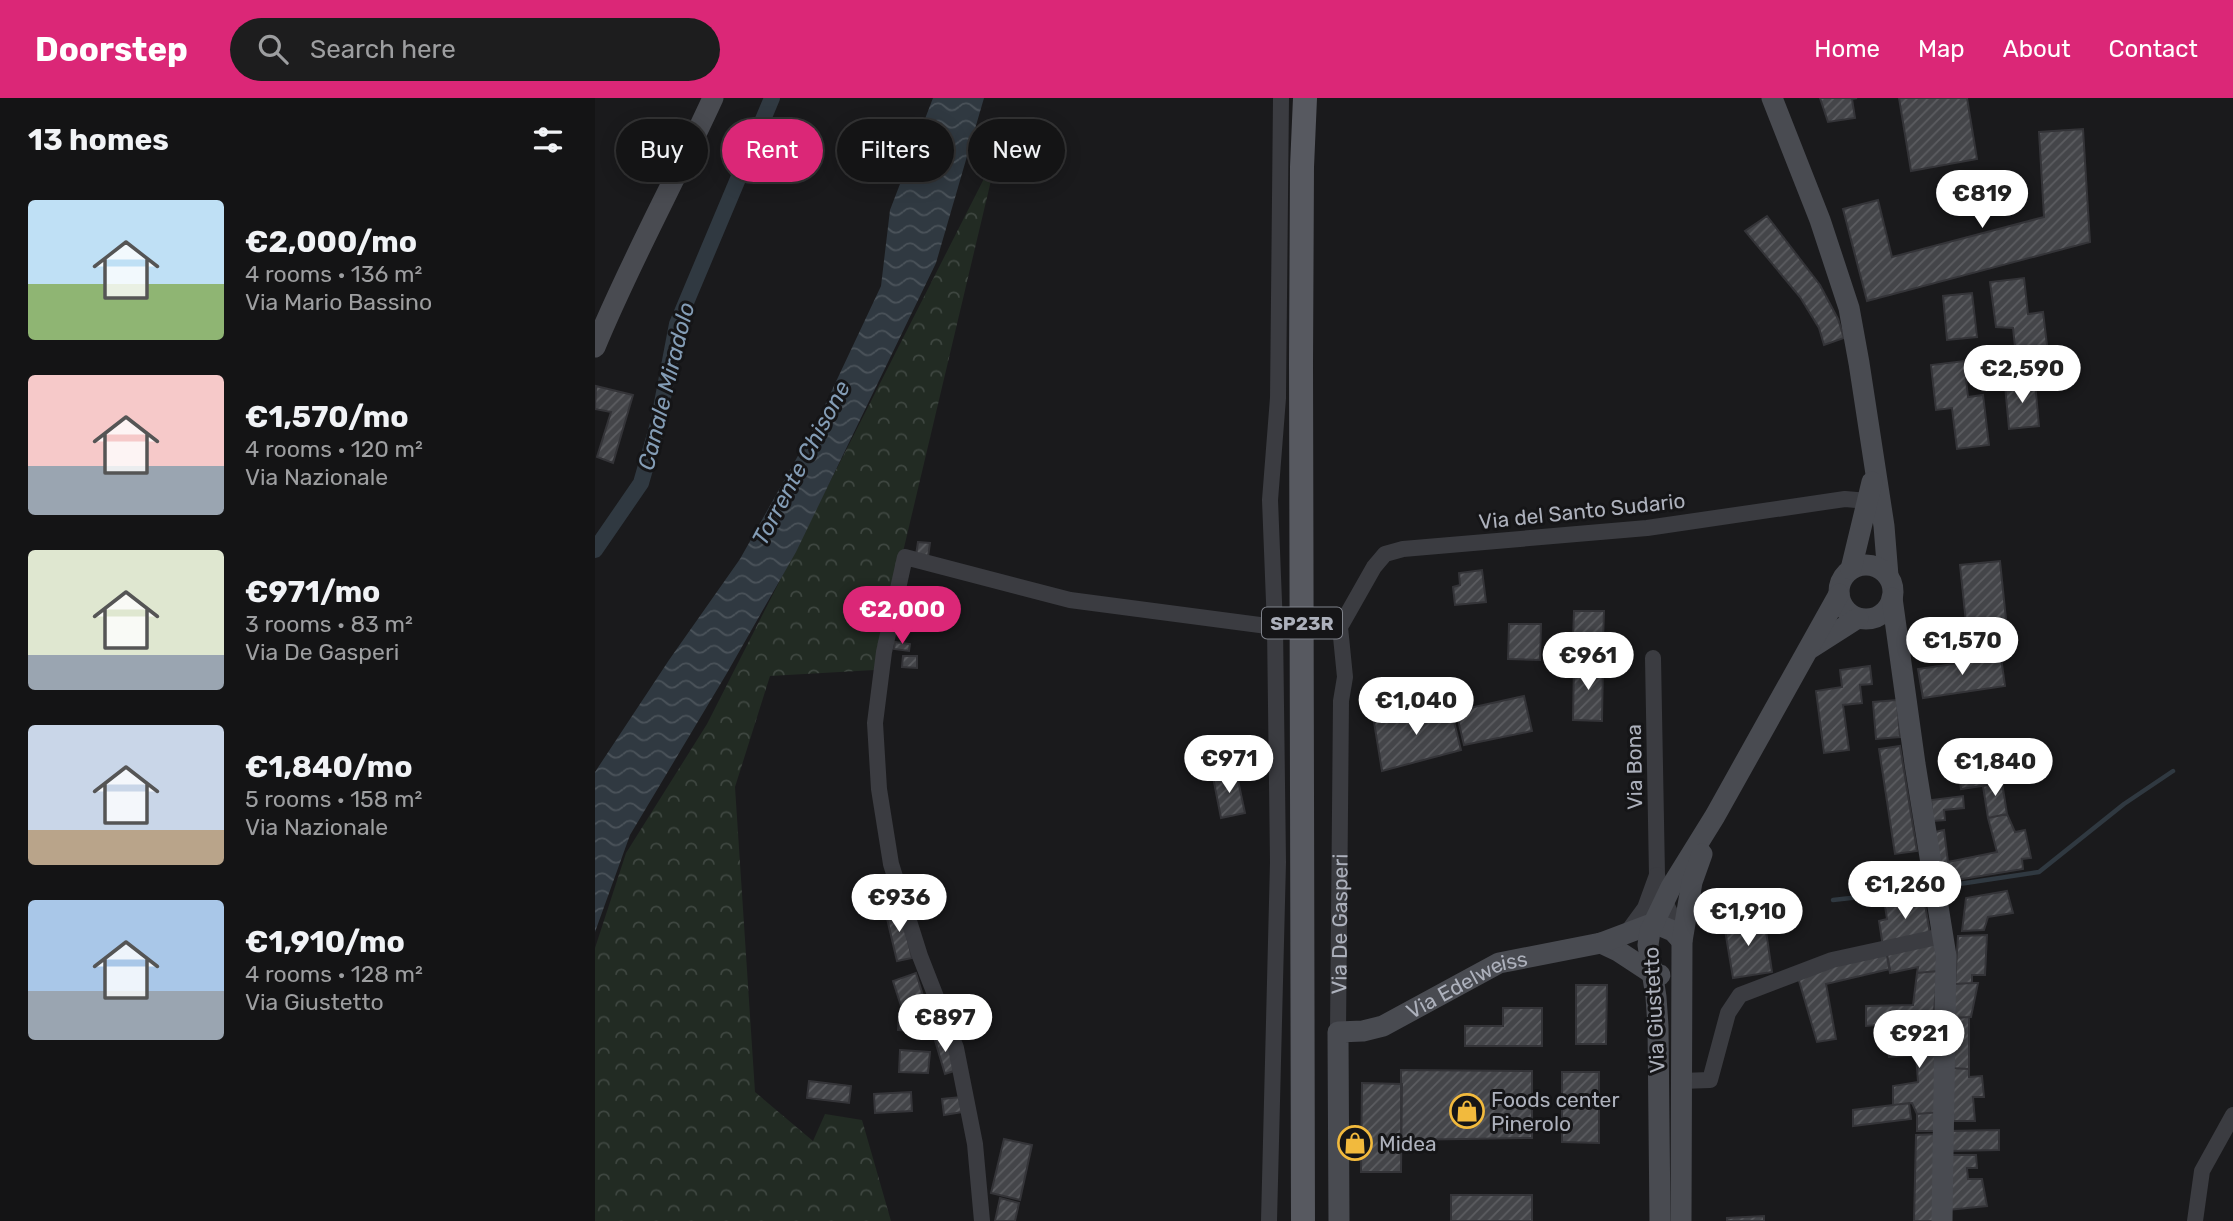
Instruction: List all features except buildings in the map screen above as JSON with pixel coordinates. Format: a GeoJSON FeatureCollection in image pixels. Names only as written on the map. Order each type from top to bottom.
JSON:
{"type":"FeatureCollection","features":[{"type":"Feature","properties":{"kind":"main road"},"geometry":{"type":"LineString","coordinates":[[595,347],[617,292],[676,178],[713,98]]}},
{"type":"Feature","properties":{"kind":"main road","name":"SP23R"},"geometry":{"type":"LineString","coordinates":[[1303,1221],[1301,167],[1305,98]]}},
{"type":"Feature","properties":{"kind":"main road"},"geometry":{"type":"LineString","coordinates":[[1772,98],[1820,220],[1849,307],[1860,363],[1915,764],[1946,956],[1942,1221]]}},
{"type":"Feature","properties":{"kind":"main road"},"geometry":{"type":"LineString","coordinates":[[1875,470],[1851,569],[1841,580],[1839,594],[1845,609],[1887,629],[1900,649]]}},
{"type":"Feature","properties":{"kind":"main road"},"geometry":{"type":"LineString","coordinates":[[1851,569],[1867,564],[1875,566],[1888,576]]}},
{"type":"Feature","properties":{"kind":"main road","name":"Via Giustetto"},"geometry":{"type":"LineString","coordinates":[[1660,1221],[1658,1026],[1649,945],[1650,931],[1839,594]]}},
{"type":"Feature","properties":{"kind":"main road"},"geometry":{"type":"LineString","coordinates":[[1864,618],[1884,612],[1892,598]]}},
{"type":"Feature","properties":{"kind":"main road","name":"Via Giustetto"},"geometry":{"type":"LineString","coordinates":[[1809,650],[1864,618]]}},
{"type":"Feature","properties":{"kind":"main road","name":"Via Giustetto"},"geometry":{"type":"LineString","coordinates":[[1681,1221],[1682,941],[1692,882],[1715,816]]}},
{"type":"Feature","properties":{"kind":"main road"},"geometry":{"type":"LineString","coordinates":[[1654,923],[1673,931],[1682,941]]}},
{"type":"Feature","properties":{"kind":"main road","name":"Via Edelweiss"},"geometry":{"type":"LineString","coordinates":[[1338,1032],[1363,1031],[1383,1026],[1499,963],[1601,943],[1654,923]]}},
{"type":"Feature","properties":{"kind":"main road"},"geometry":{"type":"LineString","coordinates":[[1601,943],[1653,974],[1682,980]]}},
{"type":"Feature","properties":{"kind":"main road","name":"Via De Gasperi"},"geometry":{"type":"LineString","coordinates":[[1338,1032],[1339,1221]]}},
{"type":"Feature","properties":{"kind":"main road"},"geometry":{"type":"LineString","coordinates":[[1290,1221],[1303,1147]]}},
{"type":"Feature","properties":{"kind":"street"},"geometry":{"type":"LineString","coordinates":[[1269,1221],[1278,862],[1275,627],[1270,500],[1278,398],[1281,98]]}},
{"type":"Feature","properties":{"kind":"street","name":"Via del Santo Sudario"},"geometry":{"type":"LineString","coordinates":[[1340,628],[1374,567],[1385,554],[1403,549],[1647,528],[1845,499],[1868,501]]}},
{"type":"Feature","properties":{"kind":"street"},"geometry":{"type":"LineString","coordinates":[[982,1221],[975,1144],[956,1048],[920,956],[891,864],[879,789],[875,723],[884,652],[905,557],[1070,600],[1275,627]]}},
{"type":"Feature","properties":{"kind":"street","name":"Via De Gasperi"},"geometry":{"type":"LineString","coordinates":[[1338,1032],[1341,701],[1345,677],[1340,628]]}},
{"type":"Feature","properties":{"kind":"street","name":"Via Bona"},"geometry":{"type":"LineString","coordinates":[[1653,657],[1657,875]]}},
{"type":"Feature","properties":{"kind":"street"},"geometry":{"type":"LineString","coordinates":[[1657,875],[1682,941]]}},
{"type":"Feature","properties":{"kind":"street"},"geometry":{"type":"LineString","coordinates":[[1626,934],[1644,908],[1657,875]]}},
{"type":"Feature","properties":{"kind":"street"},"geometry":{"type":"LineString","coordinates":[[1681,1081],[1710,1080],[1728,1013],[1740,995],[1832,960],[1942,936]]}},
{"type":"Feature","properties":{"kind":"street"},"geometry":{"type":"LineString","coordinates":[[2195,1221],[2202,1171],[2233,1115]]}},
{"type":"Feature","properties":{"kind":"green space"},"geometry":{"type":"Polygon","coordinates":[[[982,182],[991,182],[875,670],[770,676],[735,787],[755,1092],[813,1141],[825,1114],[862,1120],[891,1221],[595,1221],[595,948],[626,853],[707,724],[982,182]]]}},
{"type":"Feature","properties":{"kind":"water","name":"Torrente Chisone"},"geometry":{"type":"Polygon","coordinates":[[[933,98],[984,98],[978,119],[968,119],[968,153],[936,263],[796,552],[630,835],[595,932],[595,772],[740,559],[817,422],[881,286],[890,210],[901,182],[954,182],[954,119],[925,119],[933,98]]]}},
{"type":"Feature","properties":{"kind":"waterway","name":"Canale Miradolo"},"geometry":{"type":"LineString","coordinates":[[595,550],[641,483],[658,424],[677,324],[772,98]]}},
{"type":"Feature","properties":{"kind":"waterway"},"geometry":{"type":"LineString","coordinates":[[1946,886],[2039,872],[2124,804],[2173,771]]}},
{"type":"Feature","properties":{"kind":"waterway"},"geometry":{"type":"LineString","coordinates":[[1833,900],[1913,891]]}},
{"type":"Feature","properties":{"kind":"place","name":"Foods center Pinerolo"},"geometry":{"type":"Point","coordinates":[1467,1111]}},
{"type":"Feature","properties":{"kind":"place","name":"Midea"},"geometry":{"type":"Point","coordinates":[1355,1143]}}]}
